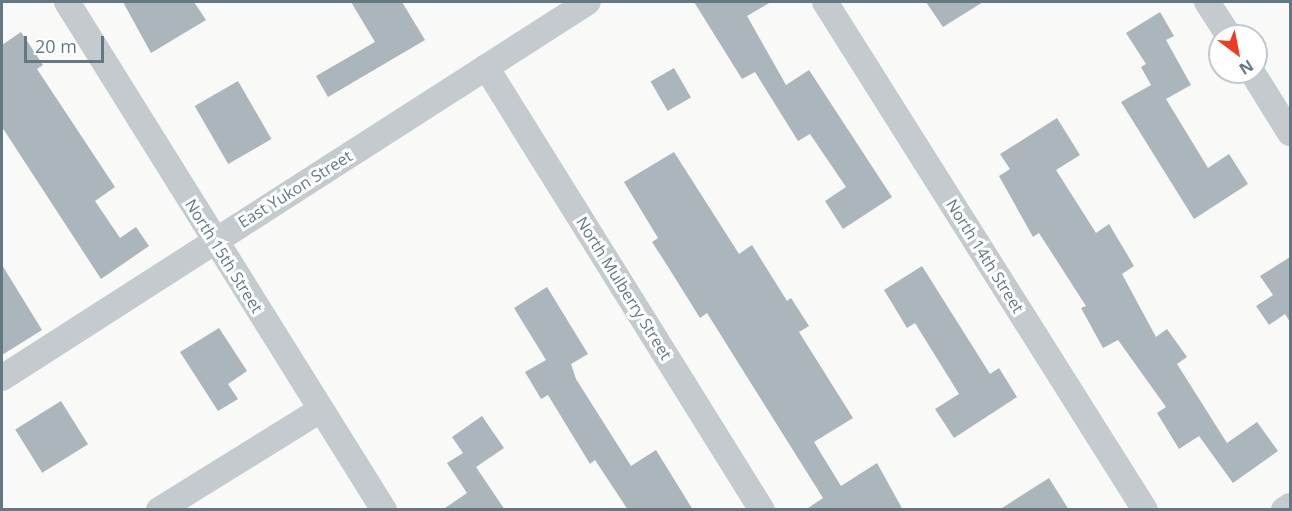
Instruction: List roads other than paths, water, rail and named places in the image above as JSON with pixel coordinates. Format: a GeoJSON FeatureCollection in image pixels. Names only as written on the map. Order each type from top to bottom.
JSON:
{"type":"FeatureCollection","features":[{"type":"Feature","properties":{"kind":"street","name":"North 15th Street"},"geometry":{"type":"LineString","coordinates":[[67,2],[384,510]]}},
{"type":"Feature","properties":{"kind":"street","name":"East Yukon Street"},"geometry":{"type":"LineString","coordinates":[[2,378],[588,2]]}},
{"type":"Feature","properties":{"kind":"street","name":"North 14th Street"},"geometry":{"type":"LineString","coordinates":[[825,2],[1144,510]]}},
{"type":"Feature","properties":{"kind":"street"},"geometry":{"type":"LineString","coordinates":[[1207,2],[1221,24]]}},
{"type":"Feature","properties":{"kind":"street","name":"North Mulberry Street"},"geometry":{"type":"LineString","coordinates":[[486,68],[762,510]]}},
{"type":"Feature","properties":{"kind":"street"},"geometry":{"type":"LineString","coordinates":[[1259,84],[1290,133]]}},
{"type":"Feature","properties":{"kind":"street"},"geometry":{"type":"LineString","coordinates":[[159,510],[320,410]]}},
{"type":"Feature","properties":{"kind":"street"},"geometry":{"type":"LineString","coordinates":[[1284,510],[1290,506]]}}]}
